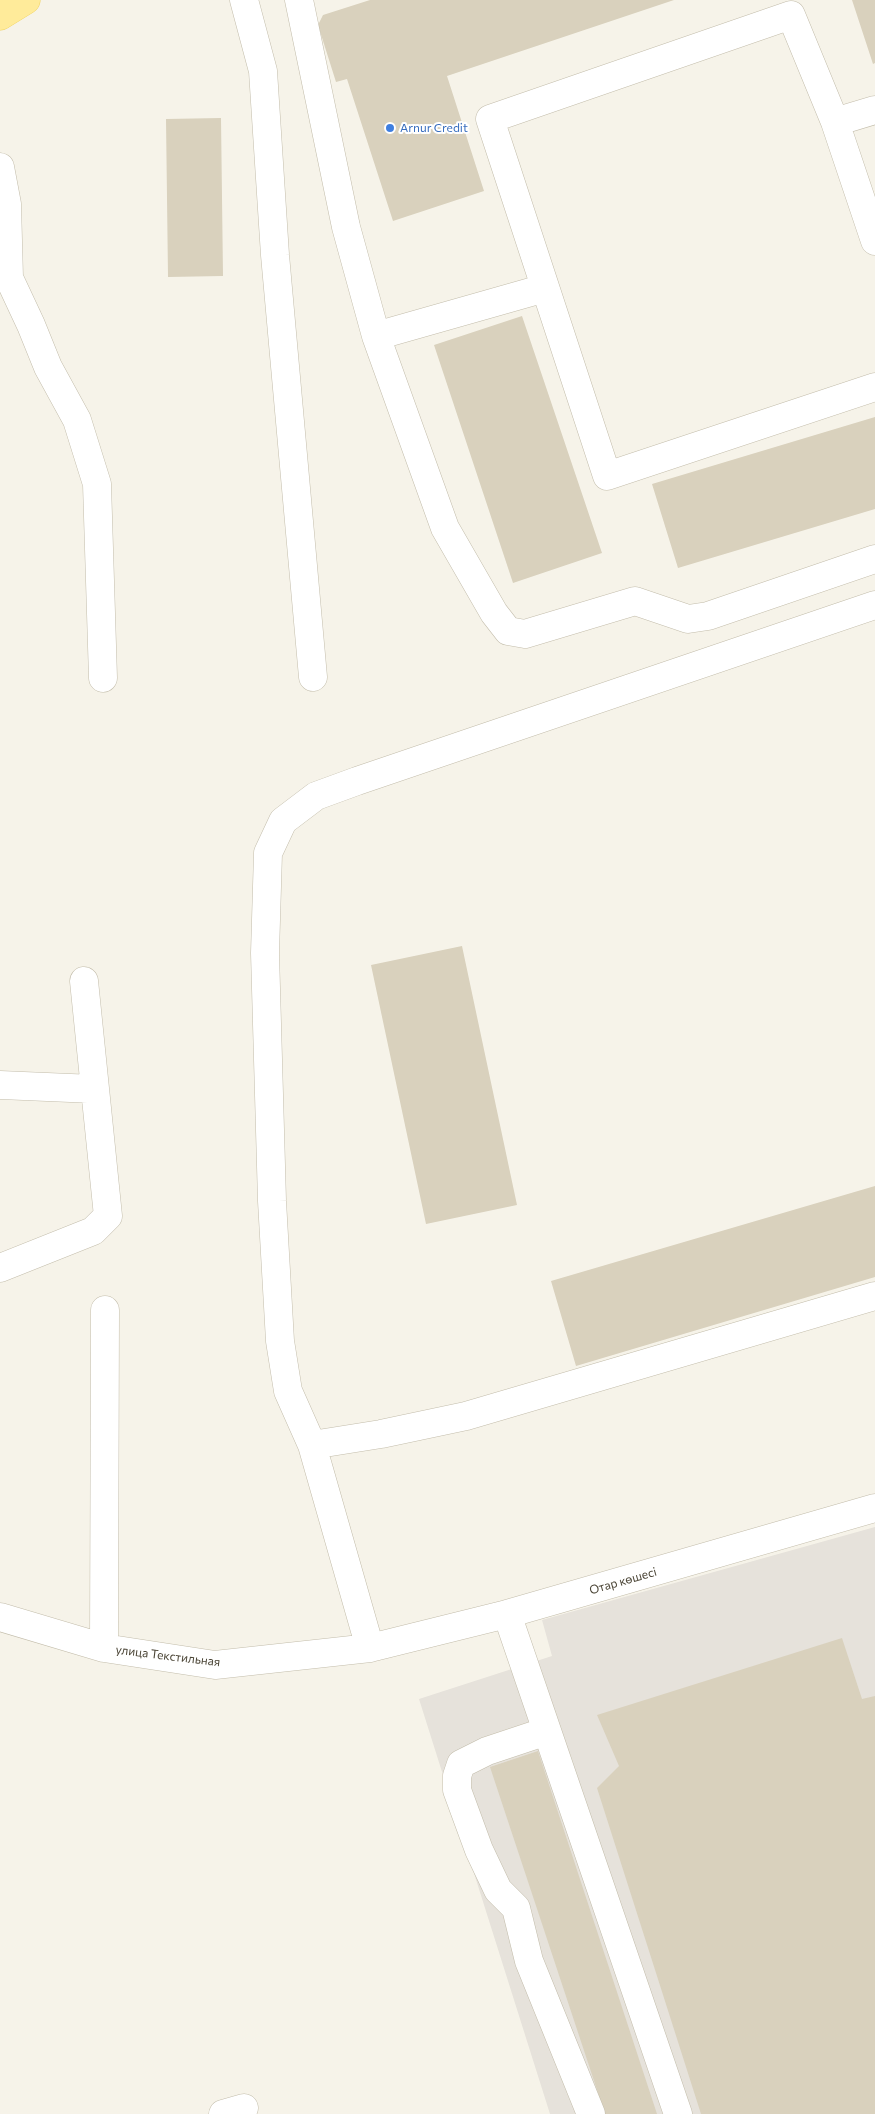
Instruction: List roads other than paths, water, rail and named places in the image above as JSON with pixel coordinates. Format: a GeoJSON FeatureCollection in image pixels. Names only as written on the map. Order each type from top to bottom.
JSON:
{"type":"FeatureCollection","features":[{"type":"Feature","properties":{"kind":"main road"},"geometry":{"type":"LineString","coordinates":[[0,16],[26,0]]}},
{"type":"Feature","properties":{"kind":"street"},"geometry":{"type":"LineString","coordinates":[[244,0],[262,72],[275,255],[313,677]]}},
{"type":"Feature","properties":{"kind":"street"},"geometry":{"type":"LineString","coordinates":[[299,0],[346,227],[376,336],[445,528],[494,613],[508,631],[525,634],[635,601],[688,619],[708,616],[875,559]]}},
{"type":"Feature","properties":{"kind":"street"},"geometry":{"type":"LineString","coordinates":[[875,241],[835,122],[791,15],[490,119],[607,476],[875,387]]}},
{"type":"Feature","properties":{"kind":"street"},"geometry":{"type":"LineString","coordinates":[[835,122],[875,110]]}},
{"type":"Feature","properties":{"kind":"street"},"geometry":{"type":"LineString","coordinates":[[0,167],[7,204],[9,278],[48,367],[77,420],[97,484],[103,678]]}},
{"type":"Feature","properties":{"kind":"street"},"geometry":{"type":"LineString","coordinates":[[376,336],[546,288]]}},
{"type":"Feature","properties":{"kind":"street"},"geometry":{"type":"LineString","coordinates":[[370,1648],[312,1445],[288,1391],[280,1341],[272,1201],[265,953],[268,853],[283,821],[316,796],[357,781],[875,605]]}},
{"type":"Feature","properties":{"kind":"street"},"geometry":{"type":"LineString","coordinates":[[0,1268],[93,1231],[108,1216],[84,981]]}},
{"type":"Feature","properties":{"kind":"street"},"geometry":{"type":"LineString","coordinates":[[0,1084],[94,1089]]}},
{"type":"Feature","properties":{"kind":"street"},"geometry":{"type":"LineString","coordinates":[[312,1445],[381,1434],[466,1416],[875,1296]]}},
{"type":"Feature","properties":{"kind":"street"},"geometry":{"type":"LineString","coordinates":[[104,1648],[105,1310]]}},
{"type":"Feature","properties":{"kind":"street","name":"Отар көшесі"},"geometry":{"type":"LineString","coordinates":[[370,1648],[507,1614],[875,1508]]}},
{"type":"Feature","properties":{"kind":"street"},"geometry":{"type":"LineString","coordinates":[[507,1614],[678,2114]]}},
{"type":"Feature","properties":{"kind":"street","name":"улица Текстильная"},"geometry":{"type":"LineString","coordinates":[[0,1617],[104,1648],[215,1664],[370,1648]]}},
{"type":"Feature","properties":{"kind":"street"},"geometry":{"type":"LineString","coordinates":[[547,1732],[487,1751],[461,1764],[457,1776],[458,1790],[479,1850],[498,1890],[516,1908],[529,1961],[592,2114]]}},
{"type":"Feature","properties":{"kind":"place","name":"Arnur Credit"},"geometry":{"type":"Point","coordinates":[390,128]}}]}
